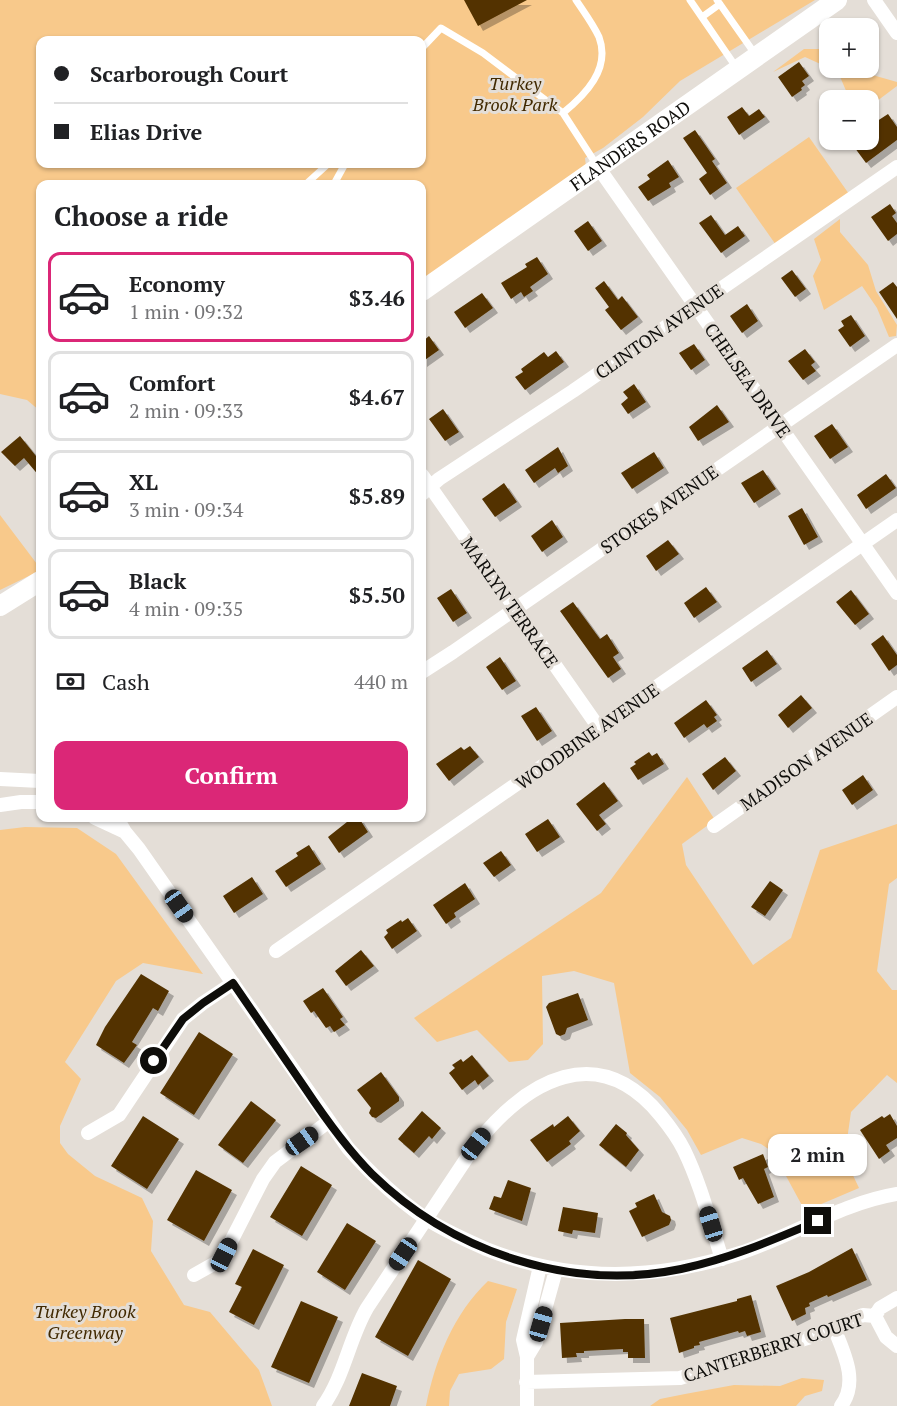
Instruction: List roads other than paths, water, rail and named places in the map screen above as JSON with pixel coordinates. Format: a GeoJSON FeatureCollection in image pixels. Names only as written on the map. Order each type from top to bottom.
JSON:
{"type":"FeatureCollection","features":[{"type":"Feature","properties":{"kind":"main road","name":"FLANDERS ROAD"},"geometry":{"type":"LineString","coordinates":[[426,288],[837,0]]}},
{"type":"Feature","properties":{"kind":"main road"},"geometry":{"type":"LineString","coordinates":[[0,606],[36,583]]}},
{"type":"Feature","properties":{"kind":"street"},"geometry":{"type":"LineString","coordinates":[[874,0],[897,33]]}},
{"type":"Feature","properties":{"kind":"street","name":"CHELSEA DRIVE"},"geometry":{"type":"LineString","coordinates":[[598,166],[897,592]]}},
{"type":"Feature","properties":{"kind":"street","name":"CLINTON AVENUE"},"geometry":{"type":"LineString","coordinates":[[426,484],[573,391],[897,167]]}},
{"type":"Feature","properties":{"kind":"street","name":"STOKES AVENUE"},"geometry":{"type":"LineString","coordinates":[[426,669],[897,345]]}},
{"type":"Feature","properties":{"kind":"street","name":"MARLYN TERRACE"},"geometry":{"type":"LineString","coordinates":[[426,488],[599,728]]}},
{"type":"Feature","properties":{"kind":"street","name":"WOODBINE AVENUE"},"geometry":{"type":"LineString","coordinates":[[276,951],[897,520]]}},
{"type":"Feature","properties":{"kind":"street","name":"MADISON AVENUE"},"geometry":{"type":"LineString","coordinates":[[714,826],[897,697]]}},
{"type":"Feature","properties":{"kind":"street"},"geometry":{"type":"LineString","coordinates":[[0,779],[36,781]]}},
{"type":"Feature","properties":{"kind":"street"},"geometry":{"type":"LineString","coordinates":[[0,805],[36,802]]}},
{"type":"Feature","properties":{"kind":"street"},"geometry":{"type":"LineString","coordinates":[[104,822],[125,832]]}},
{"type":"Feature","properties":{"kind":"street"},"geometry":{"type":"LineString","coordinates":[[119,822],[328,1122],[371,1173],[427,1219],[476,1245],[556,1270],[614,1275],[650,1274],[678,1270],[722,1258],[758,1246],[867,1201],[897,1194]]}},
{"type":"Feature","properties":{"kind":"street"},"geometry":{"type":"LineString","coordinates":[[88,1132],[119,1115],[183,1019],[233,983]]}},
{"type":"Feature","properties":{"kind":"street"},"geometry":{"type":"LineString","coordinates":[[322,1406],[332,1392],[357,1325],[476,1144],[503,1114],[549,1082],[577,1074],[595,1074],[617,1080],[640,1093],[671,1128],[694,1170],[722,1258]]}},
{"type":"Feature","properties":{"kind":"street"},"geometry":{"type":"LineString","coordinates":[[194,1275],[217,1262],[224,1255],[259,1185],[275,1162],[328,1122]]}},
{"type":"Feature","properties":{"kind":"street"},"geometry":{"type":"LineString","coordinates":[[528,1406],[527,1357],[523,1340],[540,1266]]}},
{"type":"Feature","properties":{"kind":"street"},"geometry":{"type":"LineString","coordinates":[[527,1357],[536,1342],[556,1270]]}},
{"type":"Feature","properties":{"kind":"street","name":"CANTERBERRY COURT"},"geometry":{"type":"LineString","coordinates":[[875,1316],[880,1308],[897,1298]]}},
{"type":"Feature","properties":{"kind":"street","name":"CANTERBERRY COURT"},"geometry":{"type":"LineString","coordinates":[[526,1382],[680,1378],[771,1351],[863,1315],[875,1316]]}},
{"type":"Feature","properties":{"kind":"street","name":"CANTERBERRY COURT"},"geometry":{"type":"LineString","coordinates":[[875,1316],[886,1337],[897,1346]]}},
{"type":"Feature","properties":{"kind":"street"},"geometry":{"type":"LineString","coordinates":[[834,1328],[847,1360],[850,1378],[847,1396],[841,1406]]}},
{"type":"Feature","properties":{"kind":"lane"},"geometry":{"type":"LineString","coordinates":[[563,113],[590,87],[601,58],[599,39],[576,0]]}},
{"type":"Feature","properties":{"kind":"lane"},"geometry":{"type":"LineString","coordinates":[[690,0],[738,69]]}},
{"type":"Feature","properties":{"kind":"lane"},"geometry":{"type":"LineString","coordinates":[[702,17],[718,2],[756,56]]}},
{"type":"Feature","properties":{"kind":"lane"},"geometry":{"type":"LineString","coordinates":[[426,44],[441,28],[483,53],[563,113],[598,166]]}},
{"type":"Feature","properties":{"kind":"lane"},"geometry":{"type":"LineString","coordinates":[[310,180],[324,168]]}},
{"type":"Feature","properties":{"kind":"park label","name":"Turkey Brook Park"},"geometry":{"type":"Point","coordinates":[515,94]}},
{"type":"Feature","properties":{"kind":"park label","name":"Turkey Brook Greenway"},"geometry":{"type":"Point","coordinates":[85,1321]}}]}
